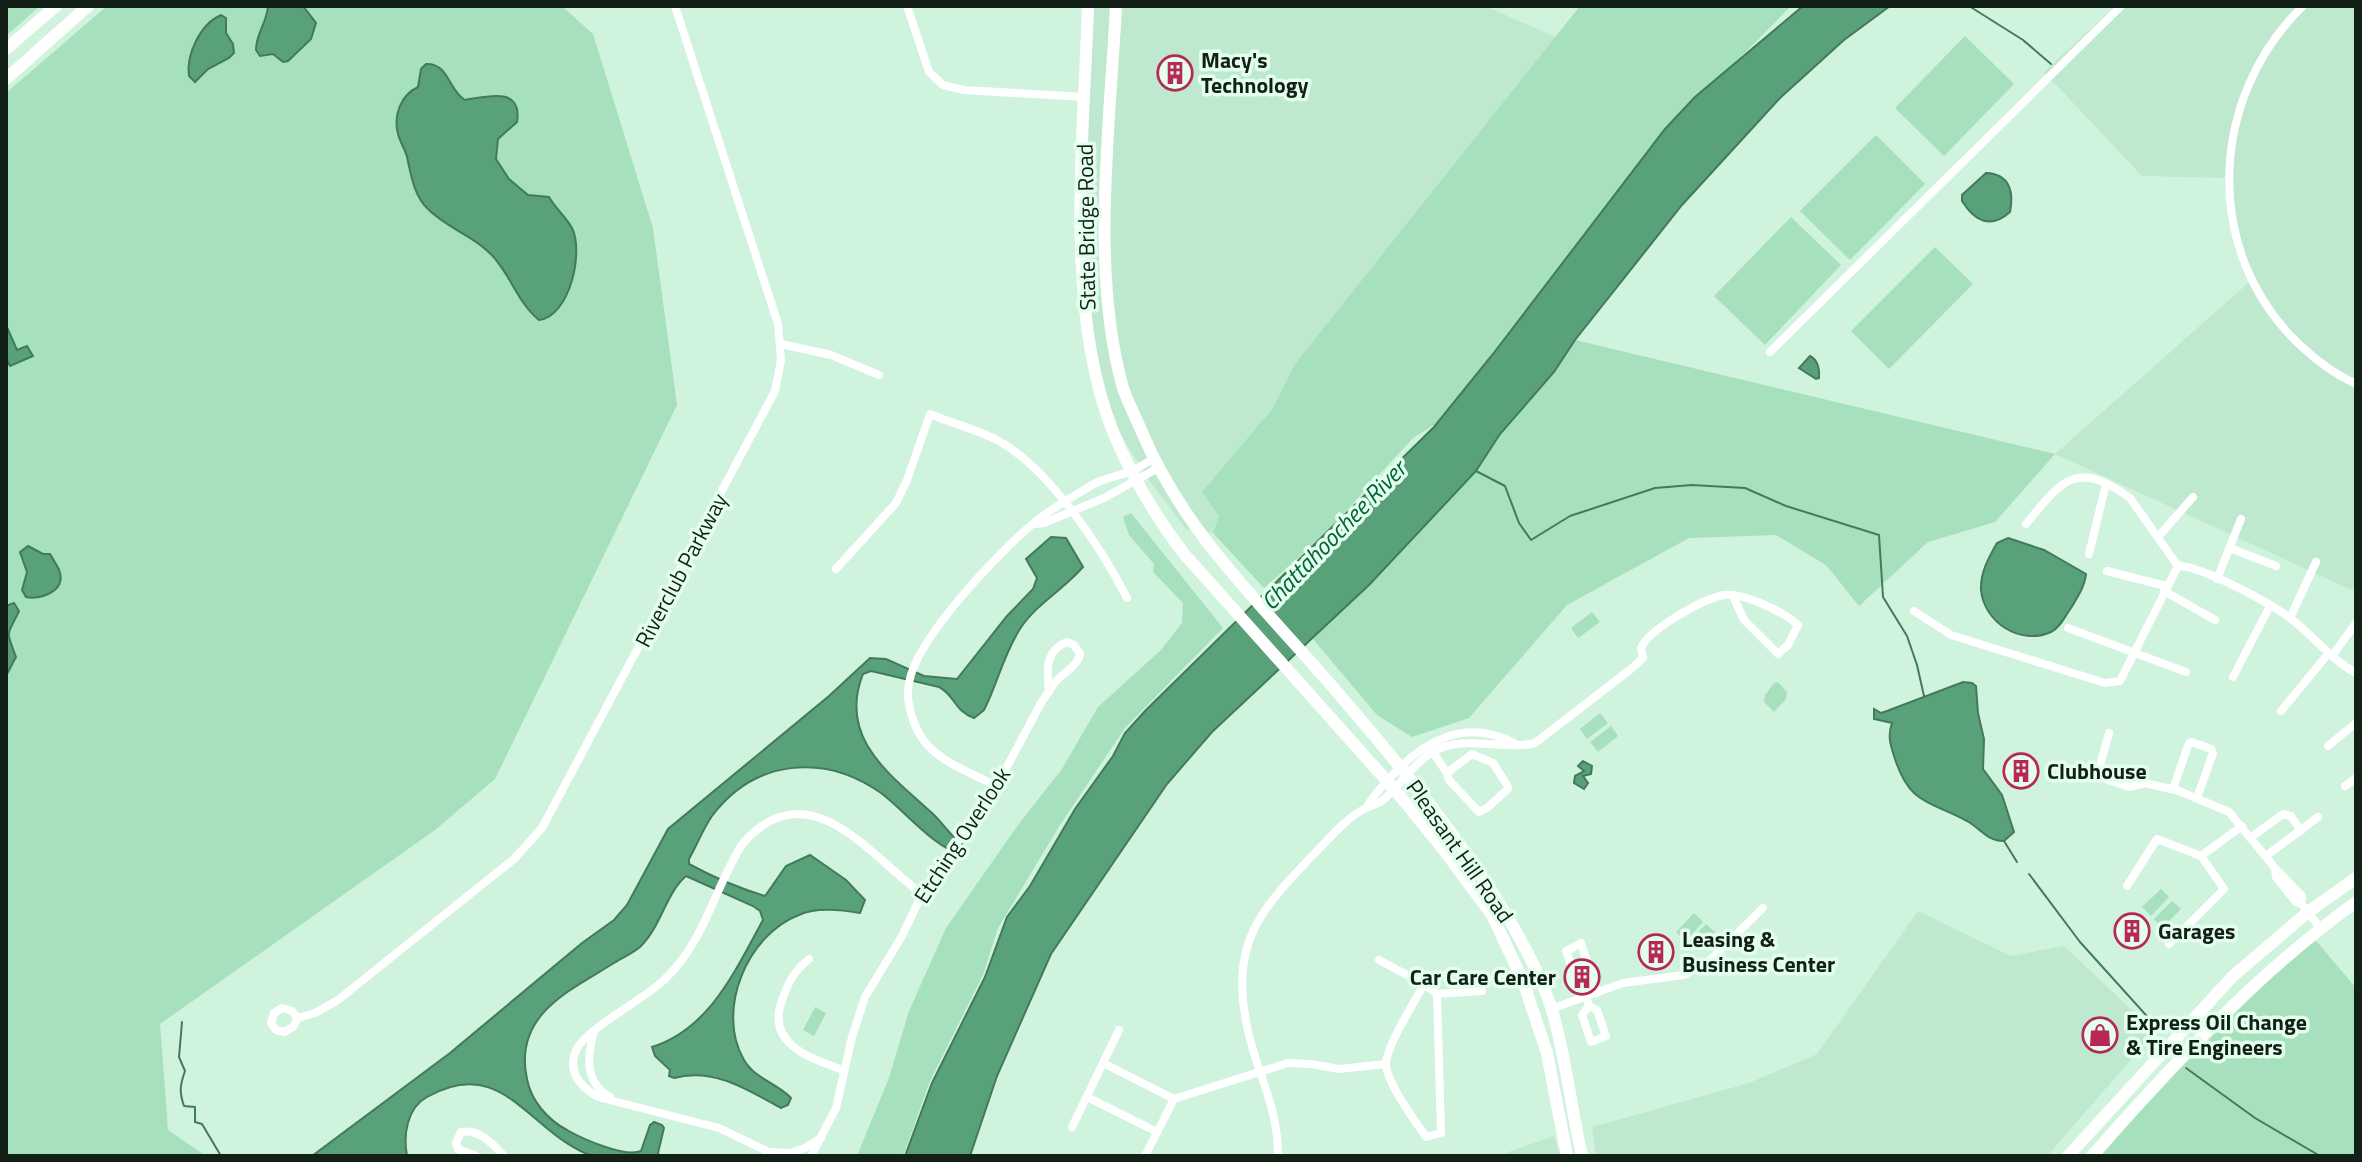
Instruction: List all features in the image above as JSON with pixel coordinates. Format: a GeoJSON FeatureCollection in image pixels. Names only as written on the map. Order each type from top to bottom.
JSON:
{"type":"FeatureCollection","features":[{"type":"Feature","properties":{"kind":"highway"},"geometry":{"type":"LineString","coordinates":[[6,49],[56,6]]}},
{"type":"Feature","properties":{"kind":"highway"},"geometry":{"type":"LineString","coordinates":[[6,79],[88,6]]}},
{"type":"Feature","properties":{"kind":"highway","name":"State Bridge Road"},"geometry":{"type":"LineString","coordinates":[[1088,6],[1081,233],[1084,301],[1094,365],[1111,428],[1156,517],[1226,602]]}},
{"type":"Feature","properties":{"kind":"highway","name":"State Bridge Road"},"geometry":{"type":"LineString","coordinates":[[1116,6],[1105,219],[1107,306],[1124,389],[1156,463],[1191,524],[1248,594]]}},
{"type":"Feature","properties":{"kind":"highway","name":"Pleasant Hill Road"},"geometry":{"type":"LineString","coordinates":[[1248,594],[1404,771],[1455,837],[1508,918],[1533,965],[1551,1009],[1582,1156]]}},
{"type":"Feature","properties":{"kind":"highway","name":"Pleasant Hill Road"},"geometry":{"type":"LineString","coordinates":[[1226,602],[1391,786],[1492,915],[1523,981],[1547,1053],[1567,1156]]}},
{"type":"Feature","properties":{"kind":"highway"},"geometry":{"type":"LineString","coordinates":[[2068,1156],[2233,976],[2305,908],[2356,878]]}},
{"type":"Feature","properties":{"kind":"highway"},"geometry":{"type":"LineString","coordinates":[[2092,1156],[2212,1024],[2276,964],[2356,902]]}},
{"type":"Feature","properties":{"kind":"highway"},"geometry":{"type":"LineString","coordinates":[[1492,915],[1505,923],[1537,991],[1551,1009]]}},
{"type":"Feature","properties":{"kind":"street","name":"Riverclub Parkway"},"geometry":{"type":"LineString","coordinates":[[298,1018],[315,1013],[338,1000],[514,859],[542,828],[769,404],[779,374],[781,344],[771,297],[675,6]]}},
{"type":"Feature","properties":{"kind":"street"},"geometry":{"type":"LineString","coordinates":[[907,6],[929,72],[943,85],[964,90],[1085,97]]}},
{"type":"Feature","properties":{"kind":"street"},"geometry":{"type":"LineString","coordinates":[[1770,352],[2121,6]]}},
{"type":"Feature","properties":{"kind":"street"},"geometry":{"type":"LineString","coordinates":[[2303,6],[2283,25],[2265,51],[2247,90],[2232,140],[2228,183],[2231,221],[2239,250],[2265,305],[2288,334],[2316,359],[2356,384]]}},
{"type":"Feature","properties":{"kind":"street"},"geometry":{"type":"LineString","coordinates":[[781,344],[831,355],[879,375]]}},
{"type":"Feature","properties":{"kind":"street"},"geometry":{"type":"LineString","coordinates":[[836,569],[896,503],[930,414],[975,430],[1014,450],[1045,478],[1127,598]]}},
{"type":"Feature","properties":{"kind":"street"},"geometry":{"type":"LineString","coordinates":[[996,786],[944,758],[924,741],[908,700],[909,683],[915,666],[947,614],[1012,542],[1033,524],[1095,483],[1134,474],[1156,463]]}},
{"type":"Feature","properties":{"kind":"street"},"geometry":{"type":"LineString","coordinates":[[1033,524],[1044,523],[1113,493],[1134,474]]}},
{"type":"Feature","properties":{"kind":"street"},"geometry":{"type":"LineString","coordinates":[[2026,524],[2055,489],[2075,477],[2087,476],[2130,498],[2178,566]]}},
{"type":"Feature","properties":{"kind":"street"},"geometry":{"type":"LineString","coordinates":[[2089,554],[2106,484]]}},
{"type":"Feature","properties":{"kind":"street"},"geometry":{"type":"LineString","coordinates":[[2159,536],[2193,497]]}},
{"type":"Feature","properties":{"kind":"street"},"geometry":{"type":"LineString","coordinates":[[2217,579],[2241,519]]}},
{"type":"Feature","properties":{"kind":"street"},"geometry":{"type":"LineString","coordinates":[[2230,548],[2276,566]]}},
{"type":"Feature","properties":{"kind":"street"},"geometry":{"type":"LineString","coordinates":[[2290,618],[2316,562]]}},
{"type":"Feature","properties":{"kind":"street"},"geometry":{"type":"LineString","coordinates":[[2178,566],[2189,566],[2290,618],[2330,655],[2356,673]]}},
{"type":"Feature","properties":{"kind":"street"},"geometry":{"type":"LineString","coordinates":[[1914,611],[1951,635],[2105,683],[2120,681],[2178,566]]}},
{"type":"Feature","properties":{"kind":"street"},"geometry":{"type":"LineString","coordinates":[[2107,571],[2165,588],[2215,620]]}},
{"type":"Feature","properties":{"kind":"street"},"geometry":{"type":"LineString","coordinates":[[1278,1156],[1272,1105],[1248,1033],[1241,989],[1248,943],[1264,909],[1276,893],[1430,748],[1492,742],[1521,746],[1535,743],[1631,669],[1643,658],[1641,648],[1644,643],[1676,617],[1725,595],[1733,596],[1751,600],[1788,616],[1798,625],[1788,645],[1778,654],[1744,620],[1733,596]]}},
{"type":"Feature","properties":{"kind":"street"},"geometry":{"type":"LineString","coordinates":[[2233,677],[2270,606]]}},
{"type":"Feature","properties":{"kind":"street"},"geometry":{"type":"LineString","coordinates":[[2281,711],[2356,623]]}},
{"type":"Feature","properties":{"kind":"street"},"geometry":{"type":"LineString","coordinates":[[2068,628],[2186,672]]}},
{"type":"Feature","properties":{"kind":"street","name":"Etching Overlook"},"geometry":{"type":"LineString","coordinates":[[811,1156],[836,1108],[843,1070],[865,997],[902,936],[922,894],[996,786],[1049,692],[1079,660],[1080,654],[1074,645],[1067,642],[1052,652],[1046,668],[1049,692]]}},
{"type":"Feature","properties":{"kind":"street"},"geometry":{"type":"LineString","coordinates":[[2328,746],[2356,723]]}},
{"type":"Feature","properties":{"kind":"street"},"geometry":{"type":"LineString","coordinates":[[2109,733],[2097,776],[2129,787],[2145,783],[2173,789],[2229,812],[2275,868],[2276,877],[2320,928]]}},
{"type":"Feature","properties":{"kind":"street"},"geometry":{"type":"LineString","coordinates":[[2173,789],[2189,743],[2211,749],[2213,753],[2197,798]]}},
{"type":"Feature","properties":{"kind":"street"},"geometry":{"type":"LineString","coordinates":[[1430,748],[1449,780],[1476,812],[1487,808],[1508,789],[1493,763],[1480,756],[1472,754],[1447,773]]}},
{"type":"Feature","properties":{"kind":"street"},"geometry":{"type":"LineString","coordinates":[[2345,786],[2356,778]]}},
{"type":"Feature","properties":{"kind":"street"},"geometry":{"type":"LineString","coordinates":[[2250,838],[2283,814],[2291,816],[2301,831]]}},
{"type":"Feature","properties":{"kind":"street"},"geometry":{"type":"LineString","coordinates":[[821,1138],[790,1153],[769,1152],[719,1128],[591,1093],[582,1087],[575,1075],[575,1051],[581,1039],[643,999],[681,963],[695,943],[736,853],[753,832],[779,817],[813,815],[832,821],[851,833],[922,894]]}},
{"type":"Feature","properties":{"kind":"street"},"geometry":{"type":"LineString","coordinates":[[2266,856],[2318,817]]}},
{"type":"Feature","properties":{"kind":"street"},"geometry":{"type":"LineString","coordinates":[[2201,856],[2242,826]]}},
{"type":"Feature","properties":{"kind":"street"},"geometry":{"type":"LineString","coordinates":[[2127,886],[2157,839],[2201,856],[2224,889],[2169,944]]}},
{"type":"Feature","properties":{"kind":"street"},"geometry":{"type":"LineString","coordinates":[[1551,1009],[1588,1001],[1597,993],[1623,983],[1684,975],[1707,963],[1763,908]]}},
{"type":"Feature","properties":{"kind":"street"},"geometry":{"type":"LineString","coordinates":[[1588,965],[1572,967],[1566,951],[1581,943],[1597,993]]}},
{"type":"Feature","properties":{"kind":"street"},"geometry":{"type":"LineString","coordinates":[[809,959],[791,977],[777,1014],[777,1027],[783,1038],[794,1047],[843,1070]]}},
{"type":"Feature","properties":{"kind":"street"},"geometry":{"type":"LineString","coordinates":[[1379,960],[1437,994],[1482,991]]}},
{"type":"Feature","properties":{"kind":"street"},"geometry":{"type":"LineString","coordinates":[[1424,984],[1386,1064],[1395,1088],[1426,1137],[1441,1133],[1437,994]]}},
{"type":"Feature","properties":{"kind":"street"},"geometry":{"type":"LineString","coordinates":[[1072,1127],[1119,1030]]}},
{"type":"Feature","properties":{"kind":"street"},"geometry":{"type":"LineString","coordinates":[[594,1031],[589,1068],[597,1086],[614,1099]]}},
{"type":"Feature","properties":{"kind":"street"},"geometry":{"type":"LineString","coordinates":[[1103,1063],[1174,1099],[1298,1063],[1339,1069],[1386,1064]]}},
{"type":"Feature","properties":{"kind":"street"},"geometry":{"type":"LineString","coordinates":[[1087,1097],[1157,1132]]}},
{"type":"Feature","properties":{"kind":"street"},"geometry":{"type":"LineString","coordinates":[[1145,1156],[1174,1099]]}},
{"type":"Feature","properties":{"kind":"street"},"geometry":{"type":"LineString","coordinates":[[476,1156],[458,1149],[456,1143],[461,1132],[471,1130],[504,1156]]}},
{"type":"Feature","properties":{"kind":"street"},"geometry":{"type":"LineString","coordinates":[[746,1142],[763,1156]]}},
{"type":"Feature","properties":{"kind":"shaded area"},"geometry":{"type":"Polygon","coordinates":[[[6,6],[40,6],[6,36],[6,6]]]}},
{"type":"Feature","properties":{"kind":"shaded area"},"geometry":{"type":"Polygon","coordinates":[[[107,6],[562,6],[593,34],[653,228],[677,405],[495,779],[435,830],[160,1024],[168,1130],[206,1156],[6,1156],[6,93],[107,6]]]}},
{"type":"Feature","properties":{"kind":"shaded area"},"geometry":{"type":"Polygon","coordinates":[[[1091,6],[1485,6],[1556,37],[1295,364],[1273,408],[1203,492],[1219,516],[1213,533],[1186,529],[1151,483],[1110,418],[1085,301],[1091,6]]]}},
{"type":"Feature","properties":{"kind":"shaded area"},"geometry":{"type":"Polygon","coordinates":[[[1580,6],[1791,6],[1715,83],[1469,403],[1413,438],[1323,536],[1264,588],[1213,533],[1219,516],[1202,492],[1273,408],[1295,364],[1580,6]]]}},
{"type":"Feature","properties":{"kind":"shaded area"},"geometry":{"type":"Polygon","coordinates":[[[2115,6],[2356,6],[2356,592],[2055,454],[2255,277],[2228,221],[2229,178],[2142,176],[2044,72],[2115,6]]]}},
{"type":"Feature","properties":{"kind":"shaded area"},"geometry":{"type":"Polygon","coordinates":[[[1965,36],[2014,84],[1944,156],[1895,108],[1965,36]]]}},
{"type":"Feature","properties":{"kind":"shaded area"},"geometry":{"type":"Polygon","coordinates":[[[1876,135],[1925,184],[1850,260],[1800,211],[1876,135]]]}},
{"type":"Feature","properties":{"kind":"shaded area"},"geometry":{"type":"Polygon","coordinates":[[[1791,217],[1841,265],[1765,345],[1714,296],[1791,217]]]}},
{"type":"Feature","properties":{"kind":"shaded area"},"geometry":{"type":"Polygon","coordinates":[[[1935,247],[1973,284],[1889,369],[1851,331],[1935,247]]]}},
{"type":"Feature","properties":{"kind":"shaded area"},"geometry":{"type":"Polygon","coordinates":[[[1575,340],[2055,454],[1995,522],[1928,542],[1859,606],[1826,565],[1776,535],[1689,538],[1567,605],[1469,718],[1412,737],[1377,715],[1313,639],[1436,508],[1554,372],[1575,340]]]}},
{"type":"Feature","properties":{"kind":"shaded area"},"geometry":{"type":"Polygon","coordinates":[[[1131,513],[1223,628],[1125,728],[1060,825],[998,928],[983,975],[930,1081],[903,1156],[857,1156],[889,1078],[909,1011],[946,928],[1018,825],[1062,769],[1098,707],[1161,650],[1182,623],[1183,603],[1153,572],[1154,564],[1129,535],[1123,517],[1131,513]]]}},
{"type":"Feature","properties":{"kind":"shaded area"},"geometry":{"type":"Polygon","coordinates":[[[1592,612],[1600,622],[1578,638],[1571,628],[1592,612]]]}},
{"type":"Feature","properties":{"kind":"shaded area"},"geometry":{"type":"Polygon","coordinates":[[[1778,682],[1787,692],[1786,699],[1774,712],[1764,702],[1765,695],[1778,682]]]}},
{"type":"Feature","properties":{"kind":"shaded area"},"geometry":{"type":"Polygon","coordinates":[[[1600,713],[1608,723],[1587,739],[1580,729],[1600,713]]]}},
{"type":"Feature","properties":{"kind":"shaded area"},"geometry":{"type":"Polygon","coordinates":[[[1611,726],[1618,736],[1598,752],[1590,742],[1611,726]]]}},
{"type":"Feature","properties":{"kind":"shaded area"},"geometry":{"type":"Polygon","coordinates":[[[2161,889],[2169,897],[2151,916],[2142,907],[2161,889]]]}},
{"type":"Feature","properties":{"kind":"shaded area"},"geometry":{"type":"Polygon","coordinates":[[[2172,901],[2181,909],[2162,928],[2154,919],[2172,901]]]}},
{"type":"Feature","properties":{"kind":"shaded area"},"geometry":{"type":"Polygon","coordinates":[[[1918,911],[2011,956],[2064,946],[2155,1032],[2047,1156],[1596,1156],[1592,1127],[1749,1083],[1817,1054],[1918,911]]]}},
{"type":"Feature","properties":{"kind":"shaded area"},"geometry":{"type":"Polygon","coordinates":[[[1694,913],[1703,922],[1686,941],[1676,932],[1694,913]]]}},
{"type":"Feature","properties":{"kind":"shaded area"},"geometry":{"type":"Polygon","coordinates":[[[1706,924],[1715,932],[1697,951],[1688,943],[1706,924]]]}},
{"type":"Feature","properties":{"kind":"shaded area"},"geometry":{"type":"Polygon","coordinates":[[[2311,940],[2317,942],[2356,988],[2356,1156],[2101,1156],[2203,1045],[2311,940]]]}},
{"type":"Feature","properties":{"kind":"shaded area"},"geometry":{"type":"Polygon","coordinates":[[[815,1007],[826,1013],[814,1036],[803,1030],[815,1007]]]}},
{"type":"Feature","properties":{"kind":"shaded area"},"geometry":{"type":"Polygon","coordinates":[[[1554,1136],[1560,1156],[1497,1156],[1554,1136]]]}},
{"type":"Feature","properties":{"kind":"water"},"geometry":{"type":"Polygon","coordinates":[[[268,6],[303,6],[316,23],[311,39],[288,61],[283,62],[273,54],[260,56],[256,50],[268,6]]]}},
{"type":"Feature","properties":{"kind":"water","name":"Chattahoochee River"},"geometry":{"type":"Polygon","coordinates":[[[1803,6],[1890,6],[1844,40],[1780,98],[1682,205],[1575,340],[1554,372],[1500,434],[1476,471],[1369,585],[1212,732],[1167,784],[1051,954],[997,1076],[970,1156],[905,1156],[932,1083],[985,977],[1007,917],[1030,886],[1125,733],[1434,427],[1665,129],[1695,97],[1803,6]]]}},
{"type":"Feature","properties":{"kind":"water"},"geometry":{"type":"Polygon","coordinates":[[[221,15],[226,18],[226,33],[233,44],[234,53],[208,69],[195,82],[189,76],[192,50],[207,25],[221,15]]]}},
{"type":"Feature","properties":{"kind":"water"},"geometry":{"type":"Polygon","coordinates":[[[426,64],[444,72],[465,100],[501,96],[514,103],[517,122],[498,139],[496,159],[509,179],[528,195],[549,197],[570,224],[575,239],[572,282],[559,307],[550,316],[539,320],[526,307],[502,267],[489,252],[435,215],[419,197],[398,134],[397,120],[403,100],[418,87],[421,69],[426,64]]]}},
{"type":"Feature","properties":{"kind":"water"},"geometry":{"type":"Polygon","coordinates":[[[1986,173],[2005,181],[2011,198],[2010,212],[1990,222],[1972,214],[1962,201],[1962,195],[1986,173]]]}},
{"type":"Feature","properties":{"kind":"water"},"geometry":{"type":"Polygon","coordinates":[[[6,325],[17,350],[27,346],[33,356],[10,366],[6,358],[6,325]]]}},
{"type":"Feature","properties":{"kind":"water"},"geometry":{"type":"Polygon","coordinates":[[[1810,356],[1819,369],[1819,378],[1816,379],[1799,368],[1810,356]]]}},
{"type":"Feature","properties":{"kind":"water"},"geometry":{"type":"Polygon","coordinates":[[[1051,537],[1066,538],[1083,567],[1020,629],[984,710],[974,718],[962,711],[939,687],[871,671],[863,674],[857,697],[857,718],[863,737],[886,770],[967,848],[963,855],[941,845],[881,793],[859,780],[837,772],[791,768],[769,773],[729,797],[712,816],[689,859],[689,864],[707,873],[765,896],[786,866],[810,855],[846,880],[865,900],[860,913],[813,911],[781,925],[752,956],[742,976],[735,997],[733,1019],[736,1040],[749,1066],[791,1098],[788,1105],[781,1108],[716,1078],[688,1075],[674,1078],[669,1076],[670,1070],[655,1056],[652,1047],[690,1026],[719,995],[763,920],[760,911],[753,906],[686,876],[673,891],[653,930],[640,947],[579,984],[548,1008],[528,1038],[525,1057],[532,1095],[541,1109],[560,1126],[604,1146],[634,1152],[641,1151],[650,1125],[654,1122],[664,1128],[658,1153],[660,1156],[612,1158],[587,1154],[566,1142],[512,1100],[494,1090],[475,1085],[453,1086],[420,1102],[408,1123],[407,1156],[312,1156],[450,1053],[614,920],[627,905],[668,829],[829,696],[870,658],[886,659],[924,676],[957,679],[1007,616],[1033,589],[1037,578],[1026,559],[1051,537]]]}},
{"type":"Feature","properties":{"kind":"water"},"geometry":{"type":"Polygon","coordinates":[[[2008,538],[2044,550],[2086,574],[2073,604],[2060,625],[2051,632],[2039,636],[2016,633],[1996,621],[1984,602],[1981,584],[1986,565],[1997,543],[2008,538]]]}},
{"type":"Feature","properties":{"kind":"water"},"geometry":{"type":"Polygon","coordinates":[[[28,546],[50,554],[59,571],[59,585],[44,596],[26,597],[22,590],[27,572],[20,552],[28,546]]]}},
{"type":"Feature","properties":{"kind":"water"},"geometry":{"type":"Polygon","coordinates":[[[14,603],[19,611],[9,637],[16,657],[6,676],[6,606],[14,603]]]}},
{"type":"Feature","properties":{"kind":"water"},"geometry":{"type":"Polygon","coordinates":[[[1963,682],[1976,686],[1984,739],[1983,769],[2002,795],[2014,832],[2004,841],[1989,837],[1967,821],[1915,794],[1907,785],[1895,759],[1890,737],[1892,723],[1874,719],[1874,709],[1881,713],[1963,682]]]}},
{"type":"Feature","properties":{"kind":"water"},"geometry":{"type":"Polygon","coordinates":[[[1583,761],[1592,766],[1591,774],[1583,776],[1588,783],[1584,789],[1574,783],[1575,776],[1584,771],[1578,766],[1583,761]]]}},
{"type":"Feature","properties":{"kind":"waterway"},"geometry":{"type":"LineString","coordinates":[[1969,6],[2023,40],[2051,64]]}},
{"type":"Feature","properties":{"kind":"waterway"},"geometry":{"type":"LineString","coordinates":[[1476,471],[1505,486],[1519,523],[1531,540],[1570,516],[1655,488],[1692,485],[1745,488],[1786,506],[1879,535],[1883,597],[1907,636],[1924,696]]}},
{"type":"Feature","properties":{"kind":"waterway"},"geometry":{"type":"LineString","coordinates":[[2004,841],[2017,862]]}},
{"type":"Feature","properties":{"kind":"waterway"},"geometry":{"type":"LineString","coordinates":[[2029,874],[2080,942],[2154,1024]]}},
{"type":"Feature","properties":{"kind":"waterway"},"geometry":{"type":"LineString","coordinates":[[182,1022],[179,1057],[185,1071],[182,1101],[184,1106],[195,1107],[195,1122],[202,1124],[221,1156]]}},
{"type":"Feature","properties":{"kind":"waterway"},"geometry":{"type":"LineString","coordinates":[[2186,1068],[2255,1118],[2320,1156]]}},
{"type":"Feature","properties":{"kind":"place","name":"Macy's Technology"},"geometry":{"type":"Point","coordinates":[1175,73]}},
{"type":"Feature","properties":{"kind":"place","name":"Clubhouse"},"geometry":{"type":"Point","coordinates":[2021,771]}},
{"type":"Feature","properties":{"kind":"place","name":"Garages"},"geometry":{"type":"Point","coordinates":[2132,931]}},
{"type":"Feature","properties":{"kind":"place","name":"Leasing & Business Center"},"geometry":{"type":"Point","coordinates":[1656,952]}},
{"type":"Feature","properties":{"kind":"place","name":"Car Care Center"},"geometry":{"type":"Point","coordinates":[1582,977]}},
{"type":"Feature","properties":{"kind":"place","name":"Express Oil Change & Tire Engineers"},"geometry":{"type":"Point","coordinates":[2100,1035]}}]}
